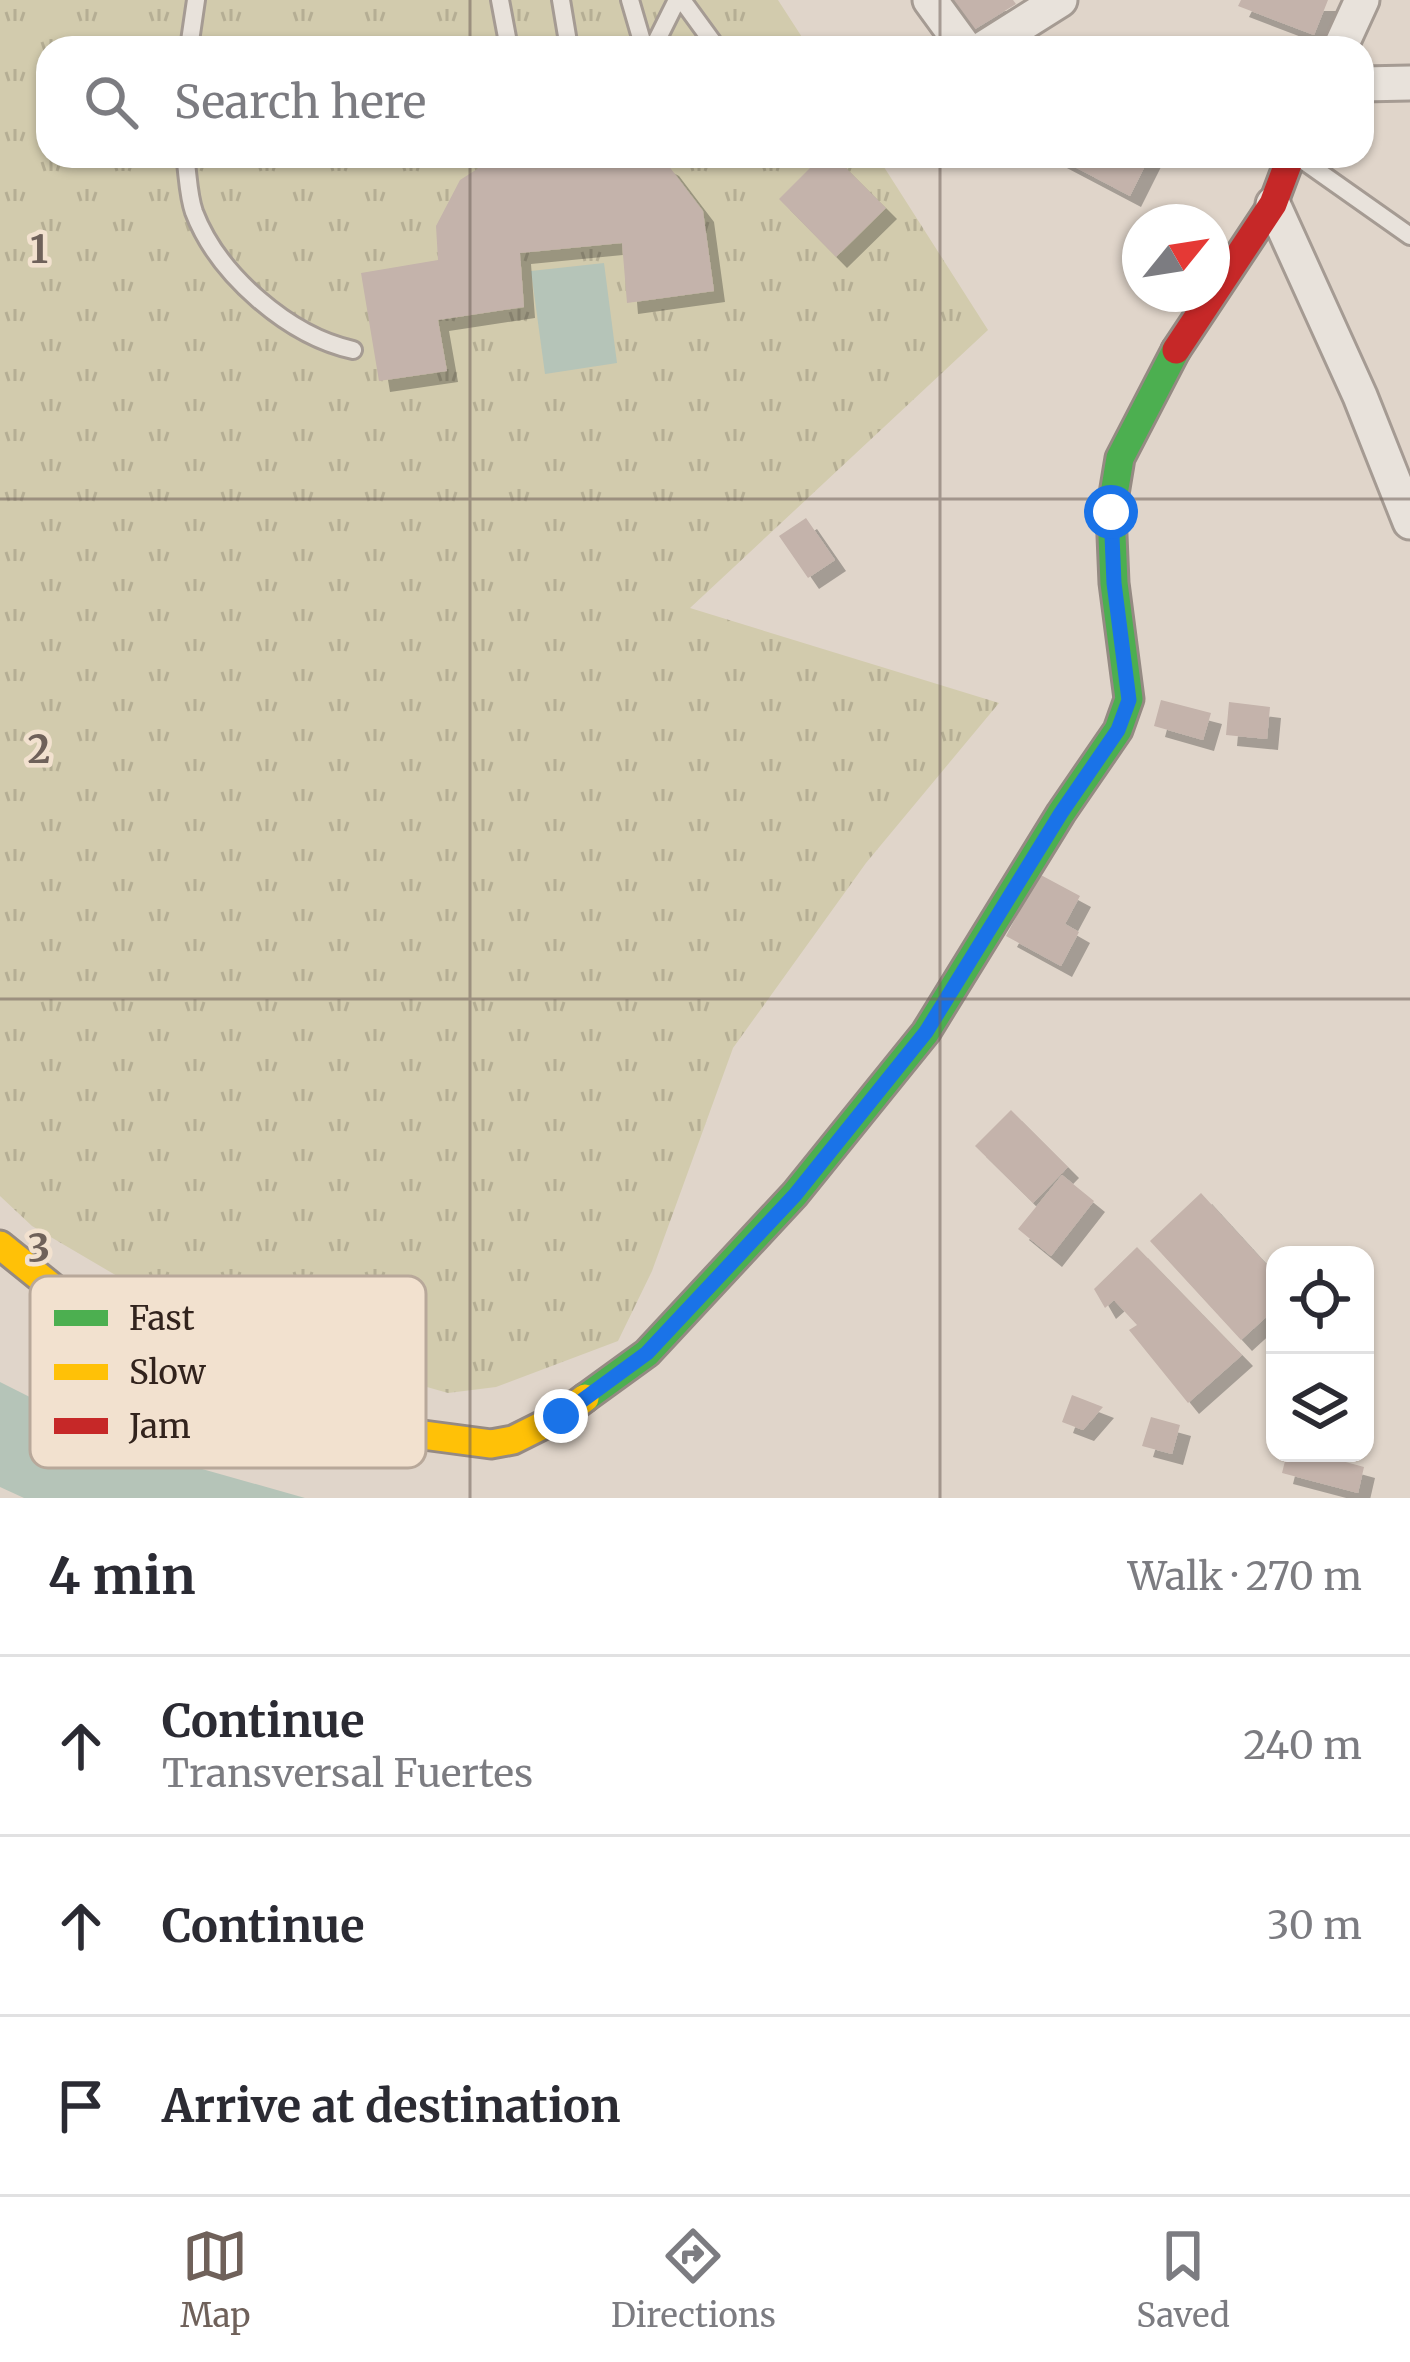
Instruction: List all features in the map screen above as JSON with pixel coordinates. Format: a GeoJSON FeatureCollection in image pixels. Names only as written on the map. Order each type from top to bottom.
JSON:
{"type":"FeatureCollection","features":[{"type":"Feature","properties":{"kind":"street"},"geometry":{"type":"LineString","coordinates":[[930,0],[956,36]]}},
{"type":"Feature","properties":{"kind":"street"},"geometry":{"type":"LineString","coordinates":[[1003,36],[1060,0]]}},
{"type":"Feature","properties":{"kind":"street"},"geometry":{"type":"LineString","coordinates":[[1346,36],[1362,0]]}},
{"type":"Feature","properties":{"kind":"street"},"geometry":{"type":"LineString","coordinates":[[1374,84],[1410,82]]}},
{"type":"Feature","properties":{"kind":"street"},"geometry":{"type":"LineString","coordinates":[[426,1435],[491,1444],[513,1440],[561,1416],[647,1353],[795,1195],[926,1032],[1118,730],[1129,700],[1114,583],[1111,512],[1120,458],[1161,373],[1274,204],[1289,168]]}},
{"type":"Feature","properties":{"kind":"street"},"geometry":{"type":"LineString","coordinates":[[1274,204],[1410,522]]}},
{"type":"Feature","properties":{"kind":"street"},"geometry":{"type":"LineString","coordinates":[[0,1245],[38,1276]]}},
{"type":"Feature","properties":{"kind":"lane"},"geometry":{"type":"LineString","coordinates":[[191,36],[196,0]]}},
{"type":"Feature","properties":{"kind":"lane"},"geometry":{"type":"LineString","coordinates":[[500,0],[507,36]]}},
{"type":"Feature","properties":{"kind":"lane"},"geometry":{"type":"LineString","coordinates":[[560,0],[567,36]]}},
{"type":"Feature","properties":{"kind":"lane"},"geometry":{"type":"LineString","coordinates":[[631,0],[641,36]]}},
{"type":"Feature","properties":{"kind":"lane"},"geometry":{"type":"LineString","coordinates":[[660,36],[680,0],[708,36]]}},
{"type":"Feature","properties":{"kind":"lane"},"geometry":{"type":"LineString","coordinates":[[187,168],[192,208],[211,245],[248,287],[321,343],[353,350]]}},
{"type":"Feature","properties":{"kind":"lane"},"geometry":{"type":"LineString","coordinates":[[1311,168],[1410,236]]}},
{"type":"Feature","properties":{"kind":"green space"},"geometry":{"type":"Polygon","coordinates":[[[0,0],[778,0],[801,36],[36,36],[36,168],[885,168],[988,330],[690,608],[999,703],[866,863],[733,1048],[652,1271],[618,1341],[496,1387],[448,1393],[426,1387],[426,1276],[117,1276],[32,1226],[0,1196],[0,0]]]}},
{"type":"Feature","properties":{"kind":"shaded area"},"geometry":{"type":"Polygon","coordinates":[[[604,263],[617,363],[545,374],[531,271],[604,263]]]}},
{"type":"Feature","properties":{"kind":"shaded area"},"geometry":{"type":"Polygon","coordinates":[[[0,1382],[30,1397],[30,1468],[199,1468],[305,1498],[24,1498],[0,1487],[0,1382]]]}},
{"type":"Feature","properties":{"kind":"building"},"geometry":{"type":"Polygon","coordinates":[[[947,0],[1013,0],[1016,4],[967,34],[947,0]]]}},
{"type":"Feature","properties":{"kind":"building"},"geometry":{"type":"Polygon","coordinates":[[[1241,0],[1328,0],[1314,35],[1238,6],[1241,0]]]}},
{"type":"Feature","properties":{"kind":"building"},"geometry":{"type":"Polygon","coordinates":[[[479,168],[670,168],[703,211],[714,291],[627,303],[622,243],[520,253],[524,307],[438,320],[447,371],[379,381],[361,273],[438,260],[436,226],[460,180],[479,168]]]}},
{"type":"Feature","properties":{"kind":"building"},"geometry":{"type":"Polygon","coordinates":[[[810,168],[846,168],[886,208],[836,257],[779,199],[810,168]]]}},
{"type":"Feature","properties":{"kind":"building"},"geometry":{"type":"Polygon","coordinates":[[[1077,168],[1144,168],[1130,196],[1077,168]]]}},
{"type":"Feature","properties":{"kind":"building"},"geometry":{"type":"Polygon","coordinates":[[[806,518],[835,560],[808,578],[779,536],[806,518]]]}},
{"type":"Feature","properties":{"kind":"building"},"geometry":{"type":"Polygon","coordinates":[[[1161,700],[1211,713],[1203,740],[1154,726],[1161,700]]]}},
{"type":"Feature","properties":{"kind":"building"},"geometry":{"type":"Polygon","coordinates":[[[1229,702],[1270,707],[1267,739],[1226,735],[1229,702]]]}},
{"type":"Feature","properties":{"kind":"building"},"geometry":{"type":"Polygon","coordinates":[[[1039,874],[1080,896],[1065,924],[1079,932],[1061,966],[1006,936],[1039,874]]]}},
{"type":"Feature","properties":{"kind":"building"},"geometry":{"type":"Polygon","coordinates":[[[1011,1110],[1068,1167],[1033,1203],[975,1146],[1011,1110]]]}},
{"type":"Feature","properties":{"kind":"building"},"geometry":{"type":"Polygon","coordinates":[[[1062,1175],[1094,1201],[1051,1256],[1018,1229],[1062,1175]]]}},
{"type":"Feature","properties":{"kind":"building"},"geometry":{"type":"Polygon","coordinates":[[[1201,1193],[1266,1264],[1266,1317],[1241,1340],[1150,1241],[1201,1193]]]}},
{"type":"Feature","properties":{"kind":"building"},"geometry":{"type":"Polygon","coordinates":[[[1137,1247],[1242,1355],[1188,1403],[1129,1330],[1137,1325],[1114,1300],[1105,1308],[1094,1289],[1137,1247]]]}},
{"type":"Feature","properties":{"kind":"building"},"geometry":{"type":"Polygon","coordinates":[[[1072,1395],[1103,1407],[1083,1430],[1062,1422],[1072,1395]]]}},
{"type":"Feature","properties":{"kind":"building"},"geometry":{"type":"Polygon","coordinates":[[[1151,1417],[1180,1425],[1172,1454],[1142,1446],[1151,1417]]]}},
{"type":"Feature","properties":{"kind":"building"},"geometry":{"type":"Polygon","coordinates":[[[1285,1462],[1346,1462],[1364,1467],[1358,1493],[1282,1473],[1285,1462]]]}},
{"type":"Feature","properties":{"kind":"traffic: fast"},"geometry":{"type":"LineString","coordinates":[[585,1398],[647,1353],[795,1194],[926,1032],[1118,730],[1129,699],[1114,583],[1111,512],[1120,458],[1176,350]]}},
{"type":"Feature","properties":{"kind":"traffic: slow"},"geometry":{"type":"LineString","coordinates":[[0,1245],[38,1276]]}},
{"type":"Feature","properties":{"kind":"traffic: slow"},"geometry":{"type":"LineString","coordinates":[[426,1435],[491,1444],[513,1440],[585,1398]]}},
{"type":"Feature","properties":{"kind":"traffic: jam"},"geometry":{"type":"LineString","coordinates":[[1176,350],[1273,204],[1286,168]]}},
{"type":"Feature","properties":{"kind":"route"},"geometry":{"type":"LineString","coordinates":[[561,1416],[647,1353],[795,1195],[926,1032],[1118,730],[1129,700],[1114,583],[1111,512]]}}]}
